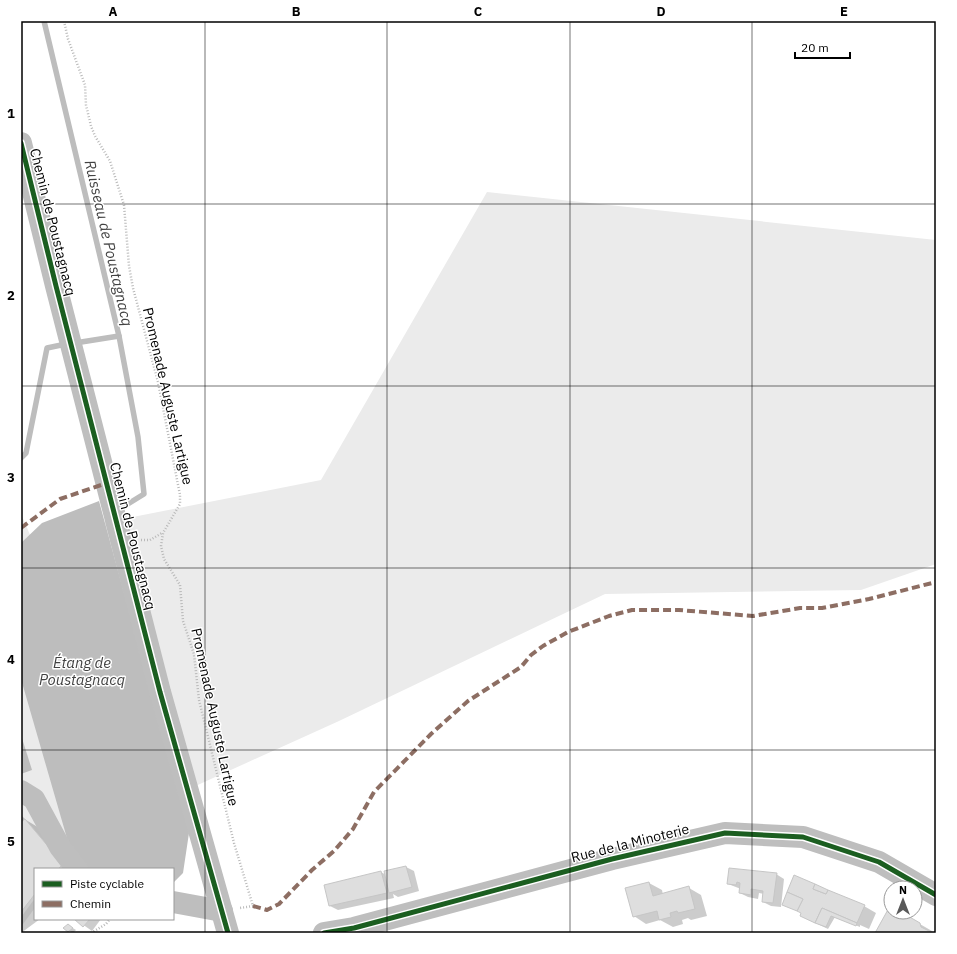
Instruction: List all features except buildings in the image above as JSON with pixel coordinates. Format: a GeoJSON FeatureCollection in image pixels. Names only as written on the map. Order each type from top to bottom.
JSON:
{"type":"FeatureCollection","features":[{"type":"Feature","properties":{"kind":"street","name":"Chemin de Poustagnacq"},"geometry":{"type":"LineString","coordinates":[[21,143],[160,692],[228,933]]}},
{"type":"Feature","properties":{"kind":"street"},"geometry":{"type":"LineString","coordinates":[[21,791],[34,798],[60,847],[76,868]]}},
{"type":"Feature","properties":{"kind":"street","name":"Rue de la Minoterie"},"geometry":{"type":"LineString","coordinates":[[324,933],[354,928],[612,859],[725,833],[803,837],[878,862],[936,895]]}},
{"type":"Feature","properties":{"kind":"street"},"geometry":{"type":"LineString","coordinates":[[174,902],[222,911]]}},
{"type":"Feature","properties":{"kind":"path"},"geometry":{"type":"LineString","coordinates":[[91,933],[106,924],[109,920]]}},
{"type":"Feature","properties":{"kind":"shaded area"},"geometry":{"type":"Polygon","coordinates":[[[487,192],[936,240],[936,564],[861,590],[605,594],[339,721],[21,865],[21,514],[31,537],[321,480],[487,192]]]}},
{"type":"Feature","properties":{"kind":"water","name":"Étang de Poustagnacq"},"geometry":{"type":"Polygon","coordinates":[[[99,501],[189,833],[183,873],[174,882],[174,868],[86,868],[73,859],[21,679],[21,543],[42,523],[99,501]]]}},
{"type":"Feature","properties":{"kind":"waterway","name":"Ruisseau de Poustagnacq"},"geometry":{"type":"LineString","coordinates":[[44,21],[119,336],[75,343]]}},
{"type":"Feature","properties":{"kind":"waterway"},"geometry":{"type":"LineString","coordinates":[[118,510],[144,494],[138,437],[119,336]]}},
{"type":"Feature","properties":{"kind":"waterway","name":"Ruisseau de Poustagnacq"},"geometry":{"type":"LineString","coordinates":[[21,458],[26,453],[47,348],[66,344]]}},
{"type":"Feature","properties":{"kind":"waterway","name":"Ruisseau de Poustagnacq"},"geometry":{"type":"LineString","coordinates":[[21,922],[34,904]]}},
{"type":"Feature","properties":{"kind":"marked path"},"geometry":{"type":"LineString","coordinates":[[21,528],[60,499],[107,483]]}},
{"type":"Feature","properties":{"kind":"marked path"},"geometry":{"type":"LineString","coordinates":[[253,906],[267,910],[279,904],[312,870],[334,851],[353,829],[374,792],[431,734],[468,701],[521,667],[531,655],[543,646],[568,632],[609,616],[632,610],[679,610],[753,616],[800,608],[822,608],[869,599],[936,582]]}},
{"type":"Feature","properties":{"kind":"cycle path"},"geometry":{"type":"LineString","coordinates":[[21,143],[160,692],[228,933]]}},
{"type":"Feature","properties":{"kind":"cycle path"},"geometry":{"type":"LineString","coordinates":[[324,933],[354,928],[612,859],[725,833],[803,837],[879,862],[936,895]]}}]}
